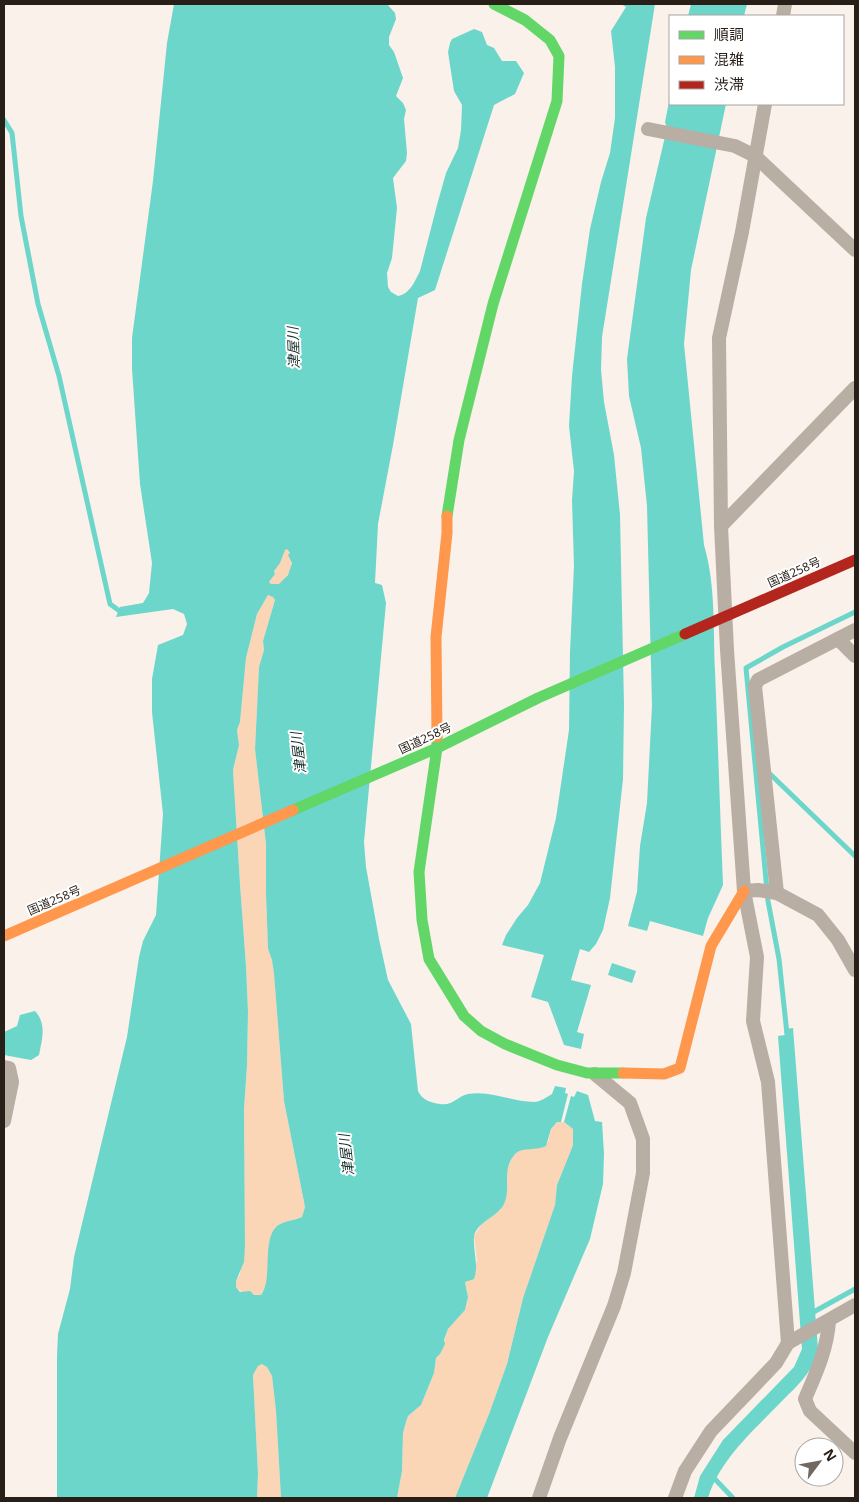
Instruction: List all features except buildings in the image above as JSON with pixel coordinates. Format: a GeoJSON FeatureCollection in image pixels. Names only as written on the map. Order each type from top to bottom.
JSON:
{"type":"FeatureCollection","features":[{"type":"Feature","properties":{"kind":"main road"},"geometry":{"type":"LineString","coordinates":[[494,4],[525,20],[550,40],[559,56],[557,101],[493,304],[459,440],[446,520],[447,533],[436,637],[436,748],[419,872],[422,920],[428,959],[464,1016],[481,1031],[505,1044],[557,1065],[594,1074],[664,1074],[680,1068],[711,946],[751,890]]}},
{"type":"Feature","properties":{"kind":"main road","name":"国道258号"},"geometry":{"type":"LineString","coordinates":[[4,936],[436,748],[538,698],[855,560]]}},
{"type":"Feature","properties":{"kind":"street"},"geometry":{"type":"LineString","coordinates":[[765,105],[742,232],[719,338],[722,526],[727,650],[757,958],[753,1021],[768,1082],[793,1341]]}},
{"type":"Feature","properties":{"kind":"street"},"geometry":{"type":"LineString","coordinates":[[648,129],[735,146],[755,156],[855,250]]}},
{"type":"Feature","properties":{"kind":"street"},"geometry":{"type":"LineString","coordinates":[[722,526],[855,388]]}},
{"type":"Feature","properties":{"kind":"street"},"geometry":{"type":"LineString","coordinates":[[774,893],[755,686],[758,680],[855,630]]}},
{"type":"Feature","properties":{"kind":"street"},"geometry":{"type":"LineString","coordinates":[[838,639],[855,656]]}},
{"type":"Feature","properties":{"kind":"street"},"geometry":{"type":"LineString","coordinates":[[751,890],[774,893],[818,915],[838,940],[855,970]]}},
{"type":"Feature","properties":{"kind":"street"},"geometry":{"type":"LineString","coordinates":[[4,1067],[9,1068],[12,1082],[4,1122]]}},
{"type":"Feature","properties":{"kind":"street"},"geometry":{"type":"LineString","coordinates":[[539,1498],[560,1438],[614,1306],[624,1273],[643,1173],[643,1138],[630,1103],[594,1074]]}},
{"type":"Feature","properties":{"kind":"street"},"geometry":{"type":"LineString","coordinates":[[676,1498],[684,1470],[711,1431],[776,1363],[793,1341],[855,1305]]}},
{"type":"Feature","properties":{"kind":"street"},"geometry":{"type":"LineString","coordinates":[[823,1324],[828,1337],[822,1362],[805,1400],[810,1411],[855,1454]]}},
{"type":"Feature","properties":{"kind":"shaded area"},"geometry":{"type":"Polygon","coordinates":[[[285,549],[290,553],[291,568],[283,581],[279,584],[271,584],[269,582],[275,574],[274,571],[285,549]]]}},
{"type":"Feature","properties":{"kind":"shaded area"},"geometry":{"type":"Polygon","coordinates":[[[268,595],[273,596],[275,600],[263,641],[264,650],[259,667],[255,749],[266,844],[268,949],[274,974],[284,1101],[305,1207],[302,1217],[279,1224],[266,1286],[261,1295],[244,1293],[236,1287],[245,1245],[244,1109],[248,1012],[233,770],[239,745],[237,730],[240,722],[246,658],[257,614],[268,595]]]}},
{"type":"Feature","properties":{"kind":"shaded area"},"geometry":{"type":"Polygon","coordinates":[[[557,1122],[564,1122],[573,1129],[573,1145],[557,1185],[555,1205],[523,1298],[507,1364],[455,1498],[397,1498],[402,1471],[403,1433],[406,1422],[408,1416],[421,1405],[434,1373],[436,1358],[440,1354],[448,1329],[465,1310],[468,1297],[465,1281],[477,1261],[474,1236],[481,1225],[501,1209],[507,1171],[513,1157],[524,1148],[548,1142],[551,1129],[557,1122]]]}},
{"type":"Feature","properties":{"kind":"shaded area"},"geometry":{"type":"Polygon","coordinates":[[[262,1364],[267,1366],[272,1376],[281,1498],[257,1498],[258,1474],[253,1375],[258,1366],[262,1364]]]}},
{"type":"Feature","properties":{"kind":"water","name":"津屋川"},"geometry":{"type":"Polygon","coordinates":[[[174,4],[387,4],[395,13],[396,19],[389,37],[389,45],[394,52],[403,78],[396,96],[403,103],[406,110],[404,119],[407,153],[406,161],[393,178],[397,208],[392,258],[387,273],[388,287],[391,292],[398,296],[409,290],[420,271],[446,173],[458,148],[462,105],[454,91],[448,52],[452,39],[474,29],[482,32],[487,45],[494,48],[502,61],[516,61],[524,73],[515,94],[494,105],[435,290],[418,298],[378,524],[375,583],[382,585],[386,603],[364,842],[366,867],[388,980],[411,1024],[418,1091],[424,1099],[437,1104],[445,1104],[464,1095],[477,1093],[536,1102],[552,1094],[555,1086],[566,1088],[565,1093],[568,1094],[561,1122],[557,1122],[551,1129],[546,1146],[519,1151],[511,1159],[507,1172],[507,1191],[504,1204],[476,1232],[474,1237],[475,1274],[474,1279],[465,1282],[468,1297],[465,1310],[448,1329],[444,1340],[445,1344],[436,1358],[434,1373],[421,1405],[408,1416],[406,1422],[403,1433],[402,1471],[397,1498],[281,1498],[272,1376],[267,1367],[262,1364],[258,1366],[253,1375],[258,1474],[257,1498],[57,1498],[58,1334],[70,1289],[74,1257],[127,1037],[139,957],[143,941],[156,915],[163,814],[152,712],[152,679],[158,645],[183,635],[187,624],[184,614],[173,609],[116,617],[120,607],[143,603],[149,593],[152,563],[140,484],[132,369],[132,338],[153,181],[167,43],[174,4]],[[287,549],[274,571],[275,574],[269,582],[271,584],[279,584],[288,575],[292,563],[287,549]],[[268,595],[257,614],[246,658],[240,722],[237,730],[239,745],[233,770],[248,1012],[244,1109],[245,1245],[244,1262],[236,1281],[236,1287],[240,1292],[250,1291],[254,1295],[261,1295],[265,1288],[270,1237],[274,1230],[280,1224],[302,1217],[305,1207],[284,1101],[274,974],[268,949],[266,844],[255,749],[259,667],[264,650],[263,641],[275,600],[268,595]]]}},
{"type":"Feature","properties":{"kind":"water"},"geometry":{"type":"Polygon","coordinates":[[[621,4],[655,4],[602,337],[601,370],[604,402],[614,455],[620,515],[624,705],[623,779],[610,898],[603,930],[596,944],[589,952],[580,949],[571,980],[591,985],[577,1032],[584,1034],[581,1049],[564,1045],[548,1002],[531,997],[544,955],[502,945],[506,935],[528,905],[540,883],[556,818],[569,730],[574,566],[572,500],[574,471],[569,426],[572,376],[590,229],[610,153],[615,118],[615,67],[611,31],[626,7],[621,4]]]}},
{"type":"Feature","properties":{"kind":"water"},"geometry":{"type":"Polygon","coordinates":[[[691,4],[747,4],[744,15],[688,15],[691,4]]]}},
{"type":"Feature","properties":{"kind":"water"},"geometry":{"type":"Polygon","coordinates":[[[669,102],[669,105],[726,105],[691,270],[684,344],[704,545],[712,592],[723,885],[708,918],[703,936],[650,921],[647,931],[628,926],[637,892],[640,846],[647,803],[652,706],[647,506],[641,448],[629,396],[627,359],[646,218],[667,128],[665,122],[669,102]]]}},
{"type":"Feature","properties":{"kind":"water"},"geometry":{"type":"Polygon","coordinates":[[[612,963],[636,971],[632,983],[608,975],[612,963]]]}},
{"type":"Feature","properties":{"kind":"water"},"geometry":{"type":"Polygon","coordinates":[[[35,1011],[39,1016],[42,1026],[39,1055],[31,1060],[4,1055],[4,1032],[17,1026],[20,1015],[35,1011]]]}},
{"type":"Feature","properties":{"kind":"water"},"geometry":{"type":"Polygon","coordinates":[[[793,1028],[818,1349],[813,1364],[804,1378],[749,1434],[729,1458],[713,1484],[708,1498],[694,1498],[700,1476],[723,1440],[794,1367],[802,1349],[778,1036],[785,1035],[784,1029],[793,1028]]]}},
{"type":"Feature","properties":{"kind":"water"},"geometry":{"type":"Polygon","coordinates":[[[577,1091],[588,1095],[595,1121],[602,1122],[603,1184],[590,1239],[548,1337],[487,1498],[455,1498],[507,1364],[523,1298],[555,1205],[557,1185],[573,1145],[573,1129],[564,1122],[571,1096],[574,1097],[577,1091]]]}},
{"type":"Feature","properties":{"kind":"waterway"},"geometry":{"type":"LineString","coordinates":[[4,120],[12,133],[21,216],[38,304],[59,376],[110,604],[121,612],[125,611]]}},
{"type":"Feature","properties":{"kind":"waterway"},"geometry":{"type":"LineString","coordinates":[[787,1034],[779,959],[768,901],[746,668],[783,647],[855,612]]}},
{"type":"Feature","properties":{"kind":"waterway"},"geometry":{"type":"LineString","coordinates":[[769,773],[855,856]]}},
{"type":"Feature","properties":{"kind":"waterway"},"geometry":{"type":"LineString","coordinates":[[810,1314],[855,1289]]}},
{"type":"Feature","properties":{"kind":"waterway"},"geometry":{"type":"LineString","coordinates":[[711,1475],[733,1498]]}},
{"type":"Feature","properties":{"kind":"traffic: fast"},"geometry":{"type":"LineString","coordinates":[[447,516],[459,440],[493,304],[557,101],[559,56],[550,40],[525,20],[494,4]]}},
{"type":"Feature","properties":{"kind":"traffic: fast"},"geometry":{"type":"LineString","coordinates":[[293,810],[437,748],[538,698],[685,634]]}},
{"type":"Feature","properties":{"kind":"traffic: fast"},"geometry":{"type":"LineString","coordinates":[[437,737],[419,872],[422,920],[429,959],[464,1016],[481,1031],[505,1044],[557,1065],[587,1073],[623,1073]]}},
{"type":"Feature","properties":{"kind":"traffic: slow"},"geometry":{"type":"LineString","coordinates":[[437,737],[436,637],[447,533],[447,516]]}},
{"type":"Feature","properties":{"kind":"traffic: slow"},"geometry":{"type":"LineString","coordinates":[[4,936],[293,810]]}},
{"type":"Feature","properties":{"kind":"traffic: slow"},"geometry":{"type":"LineString","coordinates":[[623,1073],[664,1074],[680,1068],[711,946],[744,891]]}},
{"type":"Feature","properties":{"kind":"traffic: jam"},"geometry":{"type":"LineString","coordinates":[[685,634],[855,560]]}}]}
